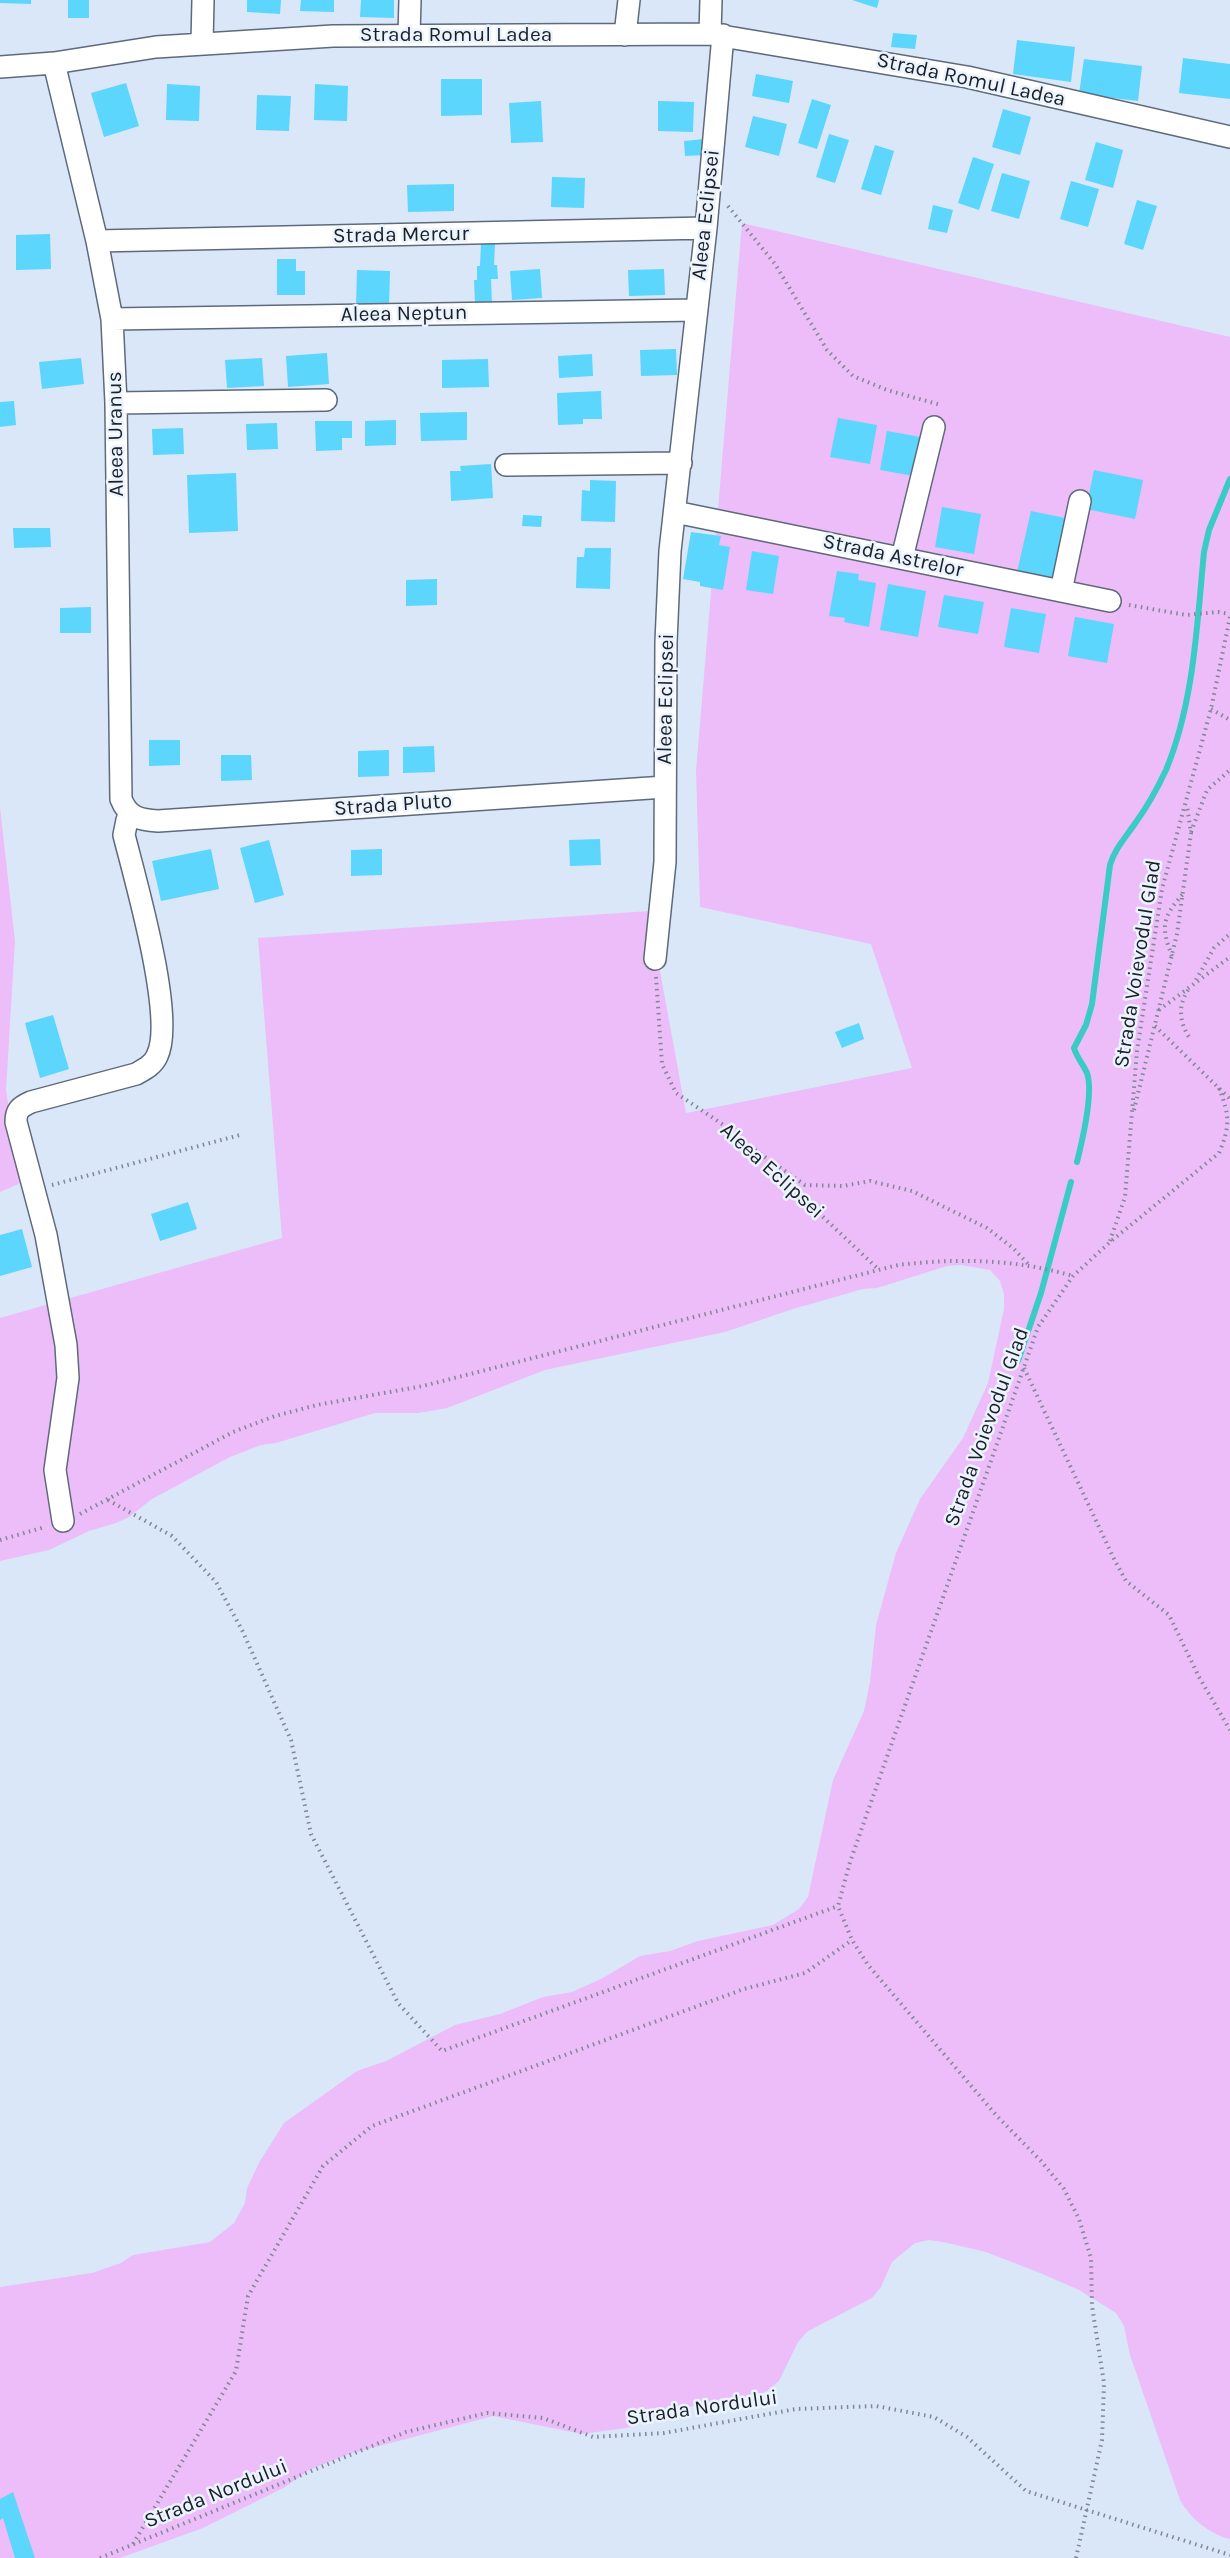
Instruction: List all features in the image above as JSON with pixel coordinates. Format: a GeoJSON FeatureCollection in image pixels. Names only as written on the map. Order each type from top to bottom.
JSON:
{"type":"FeatureCollection","features":[{"type":"Feature","properties":{"kind":"street"},"geometry":{"type":"LineString","coordinates":[[202,43],[203,0]]}},
{"type":"Feature","properties":{"kind":"street"},"geometry":{"type":"LineString","coordinates":[[409,35],[410,0]]}},
{"type":"Feature","properties":{"kind":"street"},"geometry":{"type":"LineString","coordinates":[[625,35],[629,0]]}},
{"type":"Feature","properties":{"kind":"street"},"geometry":{"type":"LineString","coordinates":[[711,0],[716,34]]}},
{"type":"Feature","properties":{"kind":"street","name":"Strada Romul Ladea"},"geometry":{"type":"LineString","coordinates":[[0,67],[54,63],[156,47],[333,36],[716,34],[967,77],[1230,137]]}},
{"type":"Feature","properties":{"kind":"street","name":"Aleea Eclipsei"},"geometry":{"type":"LineString","coordinates":[[655,959],[665,862],[666,642],[675,512],[709,193],[716,34]]}},
{"type":"Feature","properties":{"kind":"street","name":"Aleea Uranus"},"geometry":{"type":"LineString","coordinates":[[35,1190],[16,1122],[16,1113],[21,1107],[136,1074],[149,1067],[157,1057],[161,1044],[160,1000],[124,835],[128,813],[121,799],[116,404],[112,319],[97,241],[54,63]]}},
{"type":"Feature","properties":{"kind":"street","name":"Strada Mercur"},"geometry":{"type":"LineString","coordinates":[[97,241],[706,228]]}},
{"type":"Feature","properties":{"kind":"street","name":"Aleea Neptun"},"geometry":{"type":"LineString","coordinates":[[112,319],[697,310]]}},
{"type":"Feature","properties":{"kind":"street"},"geometry":{"type":"LineString","coordinates":[[116,404],[326,400]]}},
{"type":"Feature","properties":{"kind":"street"},"geometry":{"type":"LineString","coordinates":[[902,558],[934,427]]}},
{"type":"Feature","properties":{"kind":"street"},"geometry":{"type":"LineString","coordinates":[[506,465],[681,463]]}},
{"type":"Feature","properties":{"kind":"street"},"geometry":{"type":"LineString","coordinates":[[1061,591],[1080,501]]}},
{"type":"Feature","properties":{"kind":"street","name":"Strada Astrelor"},"geometry":{"type":"LineString","coordinates":[[675,512],[1110,601]]}},
{"type":"Feature","properties":{"kind":"street","name":"Strada Pluto"},"geometry":{"type":"LineString","coordinates":[[128,813],[158,821],[665,787]]}},
{"type":"Feature","properties":{"kind":"street"},"geometry":{"type":"LineString","coordinates":[[35,1190],[56,1281],[66,1345],[68,1378],[56,1470],[63,1521]]}},
{"type":"Feature","properties":{"kind":"path"},"geometry":{"type":"LineString","coordinates":[[709,193],[734,211],[753,235],[775,264],[827,350],[853,376],[887,390],[941,405]]}},
{"type":"Feature","properties":{"kind":"path"},"geometry":{"type":"LineString","coordinates":[[1110,601],[1186,615],[1218,612],[1230,615]]}},
{"type":"Feature","properties":{"kind":"path","name":"Strada Voievodul Glad"},"geometry":{"type":"LineString","coordinates":[[838,1906],[850,1862],[1038,1327],[1073,1276],[1110,1242],[1125,1197],[1137,1051],[1162,890],[1211,710],[1230,615]]}},
{"type":"Feature","properties":{"kind":"path"},"geometry":{"type":"LineString","coordinates":[[1211,710],[1230,720]]}},
{"type":"Feature","properties":{"kind":"path"},"geometry":{"type":"LineString","coordinates":[[1131,1119],[1172,956],[1184,892],[1191,833],[1207,790],[1230,770]]}},
{"type":"Feature","properties":{"kind":"path"},"geometry":{"type":"LineString","coordinates":[[1187,804],[1191,833]]}},
{"type":"Feature","properties":{"kind":"path"},"geometry":{"type":"LineString","coordinates":[[1172,956],[1165,940],[1165,922],[1168,913],[1184,892]]}},
{"type":"Feature","properties":{"kind":"path"},"geometry":{"type":"LineString","coordinates":[[1189,1037],[1182,1024],[1181,1010],[1192,985],[1214,948],[1230,934]]}},
{"type":"Feature","properties":{"kind":"path"},"geometry":{"type":"LineString","coordinates":[[1159,1010],[1230,957]]}},
{"type":"Feature","properties":{"kind":"path","name":"Aleea Eclipsei"},"geometry":{"type":"LineString","coordinates":[[655,959],[662,1064],[676,1093],[731,1130],[879,1270]]}},
{"type":"Feature","properties":{"kind":"path"},"geometry":{"type":"LineString","coordinates":[[1155,1026],[1230,1099]]}},
{"type":"Feature","properties":{"kind":"path"},"geometry":{"type":"LineString","coordinates":[[1110,1242],[1219,1153],[1229,1136],[1230,1125],[1226,1102],[1219,1088]]}},
{"type":"Feature","properties":{"kind":"path"},"geometry":{"type":"LineString","coordinates":[[35,1190],[240,1135]]}},
{"type":"Feature","properties":{"kind":"path"},"geometry":{"type":"LineString","coordinates":[[747,1145],[775,1162],[788,1175],[805,1185],[843,1186],[870,1181],[912,1191],[987,1228],[1013,1248],[1028,1264]]}},
{"type":"Feature","properties":{"kind":"path"},"geometry":{"type":"LineString","coordinates":[[0,1540],[63,1521],[107,1500],[233,1432],[275,1416],[317,1405],[423,1386],[879,1270],[931,1261],[1028,1264],[1073,1276]]}},
{"type":"Feature","properties":{"kind":"path"},"geometry":{"type":"LineString","coordinates":[[1024,1367],[1126,1581],[1169,1615],[1199,1677],[1230,1730]]}},
{"type":"Feature","properties":{"kind":"path"},"geometry":{"type":"LineString","coordinates":[[107,1500],[172,1536],[216,1582],[243,1632],[291,1740],[311,1834],[398,2003],[442,2051],[838,1906],[852,1940],[867,1965],[1064,2189],[1079,2218],[1091,2258],[1092,2306],[1104,2384],[1102,2440],[1076,2558]]}},
{"type":"Feature","properties":{"kind":"path"},"geometry":{"type":"LineString","coordinates":[[132,2545],[236,2371],[248,2295],[323,2166],[372,2126],[744,1989],[805,1973],[852,1940]]}},
{"type":"Feature","properties":{"kind":"path","name":"Strada Nordului"},"geometry":{"type":"LineString","coordinates":[[100,2558],[406,2432],[487,2413],[543,2418],[593,2437],[664,2433],[796,2409],[876,2406],[934,2417],[967,2437],[1026,2491],[1230,2555]]}},
{"type":"Feature","properties":{"kind":"shaded area"},"geometry":{"type":"Polygon","coordinates":[[[742,223],[1230,337],[1230,2539],[1222,2537],[1201,2524],[1180,2500],[1130,2355],[1124,2326],[1116,2313],[1079,2290],[1040,2273],[986,2252],[929,2240],[915,2243],[892,2262],[881,2287],[872,2298],[808,2331],[798,2342],[779,2381],[767,2391],[755,2396],[725,2398],[681,2409],[626,2428],[582,2434],[493,2416],[349,2454],[309,2470],[285,2487],[203,2528],[120,2558],[0,2558],[0,2287],[92,2273],[121,2263],[133,2255],[210,2242],[234,2223],[245,2203],[247,2188],[260,2161],[284,2123],[357,2071],[386,2061],[455,2025],[500,2014],[543,1997],[572,1992],[601,1979],[640,1956],[670,1951],[698,1941],[773,1925],[799,1909],[808,1897],[833,1780],[864,1711],[870,1682],[876,1625],[896,1553],[920,1499],[963,1438],[988,1383],[1004,1309],[1004,1294],[1000,1281],[990,1270],[961,1265],[947,1266],[877,1288],[863,1289],[793,1309],[725,1332],[545,1370],[447,1408],[418,1413],[375,1413],[276,1443],[261,1445],[230,1457],[152,1499],[129,1517],[116,1523],[89,1531],[49,1550],[0,1561],[0,1318],[282,1238],[258,938],[649,911],[686,1113],[912,1068],[871,944],[700,907],[696,771],[742,223]]]}},
{"type":"Feature","properties":{"kind":"shaded area"},"geometry":{"type":"Polygon","coordinates":[[[0,807],[15,941],[6,1090],[21,1183],[0,1192],[0,807]]]}},
{"type":"Feature","properties":{"kind":"building"},"geometry":{"type":"Polygon","coordinates":[[[0,0],[31,0],[31,4],[0,3],[0,0]]]}},
{"type":"Feature","properties":{"kind":"building"},"geometry":{"type":"Polygon","coordinates":[[[68,0],[89,0],[89,18],[68,18],[68,0]]]}},
{"type":"Feature","properties":{"kind":"building"},"geometry":{"type":"Polygon","coordinates":[[[247,0],[281,0],[280,14],[247,12],[247,0]]]}},
{"type":"Feature","properties":{"kind":"building"},"geometry":{"type":"Polygon","coordinates":[[[301,0],[334,0],[334,12],[300,11],[301,0]]]}},
{"type":"Feature","properties":{"kind":"building"},"geometry":{"type":"Polygon","coordinates":[[[361,0],[394,0],[394,18],[360,17],[361,0]]]}},
{"type":"Feature","properties":{"kind":"building"},"geometry":{"type":"Polygon","coordinates":[[[852,0],[879,0],[877,8],[852,0]]]}},
{"type":"Feature","properties":{"kind":"building"},"geometry":{"type":"Polygon","coordinates":[[[893,33],[917,35],[915,49],[891,47],[893,33]]]}},
{"type":"Feature","properties":{"kind":"building"},"geometry":{"type":"Polygon","coordinates":[[[1017,40],[1075,47],[1071,82],[1013,74],[1017,40]]]}},
{"type":"Feature","properties":{"kind":"building"},"geometry":{"type":"Polygon","coordinates":[[[1183,58],[1230,64],[1230,99],[1179,93],[1183,58]]]}},
{"type":"Feature","properties":{"kind":"building"},"geometry":{"type":"Polygon","coordinates":[[[1084,59],[1142,66],[1138,101],[1079,94],[1084,59]]]}},
{"type":"Feature","properties":{"kind":"building"},"geometry":{"type":"Polygon","coordinates":[[[756,74],[793,81],[789,103],[752,96],[756,74]]]}},
{"type":"Feature","properties":{"kind":"building"},"geometry":{"type":"Polygon","coordinates":[[[441,79],[482,79],[482,115],[441,116],[441,79]]]}},
{"type":"Feature","properties":{"kind":"building"},"geometry":{"type":"Polygon","coordinates":[[[126,83],[139,126],[104,137],[91,93],[126,83]]]}},
{"type":"Feature","properties":{"kind":"building"},"geometry":{"type":"Polygon","coordinates":[[[167,84],[200,86],[199,121],[166,120],[167,84]]]}},
{"type":"Feature","properties":{"kind":"building"},"geometry":{"type":"Polygon","coordinates":[[[315,84],[348,86],[347,121],[314,120],[315,84]]]}},
{"type":"Feature","properties":{"kind":"building"},"geometry":{"type":"Polygon","coordinates":[[[257,95],[291,96],[289,131],[256,130],[257,95]]]}},
{"type":"Feature","properties":{"kind":"building"},"geometry":{"type":"Polygon","coordinates":[[[812,99],[831,105],[817,149],[798,143],[812,99]]]}},
{"type":"Feature","properties":{"kind":"building"},"geometry":{"type":"Polygon","coordinates":[[[541,101],[543,142],[511,143],[509,103],[541,101]]]}},
{"type":"Feature","properties":{"kind":"building"},"geometry":{"type":"Polygon","coordinates":[[[658,101],[694,102],[693,132],[658,131],[658,101]]]}},
{"type":"Feature","properties":{"kind":"building"},"geometry":{"type":"Polygon","coordinates":[[[1003,109],[1031,117],[1020,155],[992,147],[1003,109]]]}},
{"type":"Feature","properties":{"kind":"building"},"geometry":{"type":"Polygon","coordinates":[[[753,116],[787,124],[779,156],[745,147],[753,116]]]}},
{"type":"Feature","properties":{"kind":"building"},"geometry":{"type":"Polygon","coordinates":[[[829,134],[849,140],[835,183],[816,177],[829,134]]]}},
{"type":"Feature","properties":{"kind":"building"},"geometry":{"type":"Polygon","coordinates":[[[704,139],[705,155],[685,156],[684,141],[704,139]]]}},
{"type":"Feature","properties":{"kind":"building"},"geometry":{"type":"Polygon","coordinates":[[[1096,142],[1123,150],[1113,188],[1085,180],[1096,142]]]}},
{"type":"Feature","properties":{"kind":"building"},"geometry":{"type":"Polygon","coordinates":[[[875,145],[894,151],[881,195],[861,189],[875,145]]]}},
{"type":"Feature","properties":{"kind":"building"},"geometry":{"type":"Polygon","coordinates":[[[973,157],[994,164],[979,210],[958,203],[973,157]]]}},
{"type":"Feature","properties":{"kind":"building"},"geometry":{"type":"Polygon","coordinates":[[[1002,173],[1030,181],[1019,219],[991,211],[1002,173]]]}},
{"type":"Feature","properties":{"kind":"building"},"geometry":{"type":"Polygon","coordinates":[[[552,177],[585,178],[584,208],[551,207],[552,177]]]}},
{"type":"Feature","properties":{"kind":"building"},"geometry":{"type":"Polygon","coordinates":[[[1071,181],[1099,189],[1088,227],[1060,219],[1071,181]]]}},
{"type":"Feature","properties":{"kind":"building"},"geometry":{"type":"Polygon","coordinates":[[[454,184],[454,211],[408,212],[407,185],[454,184]]]}},
{"type":"Feature","properties":{"kind":"building"},"geometry":{"type":"Polygon","coordinates":[[[1137,200],[1157,206],[1143,250],[1124,244],[1137,200]]]}},
{"type":"Feature","properties":{"kind":"building"},"geometry":{"type":"Polygon","coordinates":[[[933,205],[953,210],[947,233],[928,229],[933,205]]]}},
{"type":"Feature","properties":{"kind":"building"},"geometry":{"type":"Polygon","coordinates":[[[50,234],[51,269],[16,270],[16,235],[50,234]]]}},
{"type":"Feature","properties":{"kind":"building"},"geometry":{"type":"Polygon","coordinates":[[[481,243],[495,244],[494,265],[497,265],[498,279],[491,279],[492,304],[475,304],[474,280],[477,280],[477,266],[480,266],[481,243]]]}},
{"type":"Feature","properties":{"kind":"building"},"geometry":{"type":"Polygon","coordinates":[[[277,259],[296,259],[296,271],[305,271],[305,295],[277,295],[277,259]]]}},
{"type":"Feature","properties":{"kind":"building"},"geometry":{"type":"Polygon","coordinates":[[[540,269],[542,298],[512,300],[510,271],[540,269]]]}},
{"type":"Feature","properties":{"kind":"building"},"geometry":{"type":"Polygon","coordinates":[[[664,269],[665,295],[629,296],[628,270],[664,269]]]}},
{"type":"Feature","properties":{"kind":"building"},"geometry":{"type":"Polygon","coordinates":[[[357,270],[390,271],[389,306],[356,305],[357,270]]]}},
{"type":"Feature","properties":{"kind":"building"},"geometry":{"type":"Polygon","coordinates":[[[676,349],[677,375],[641,376],[640,350],[676,349]]]}},
{"type":"Feature","properties":{"kind":"building"},"geometry":{"type":"Polygon","coordinates":[[[327,353],[329,384],[288,387],[286,356],[327,353]]]}},
{"type":"Feature","properties":{"kind":"building"},"geometry":{"type":"Polygon","coordinates":[[[592,354],[593,376],[559,378],[558,356],[592,354]]]}},
{"type":"Feature","properties":{"kind":"building"},"geometry":{"type":"Polygon","coordinates":[[[81,358],[84,384],[42,389],[39,362],[81,358]]]}},
{"type":"Feature","properties":{"kind":"building"},"geometry":{"type":"Polygon","coordinates":[[[262,358],[264,386],[227,388],[225,360],[262,358]]]}},
{"type":"Feature","properties":{"kind":"building"},"geometry":{"type":"Polygon","coordinates":[[[488,359],[489,387],[442,388],[442,360],[488,359]]]}},
{"type":"Feature","properties":{"kind":"building"},"geometry":{"type":"Polygon","coordinates":[[[601,391],[602,419],[583,419],[583,424],[558,425],[557,393],[601,391]]]}},
{"type":"Feature","properties":{"kind":"building"},"geometry":{"type":"Polygon","coordinates":[[[14,401],[16,425],[0,427],[0,402],[14,401]]]}},
{"type":"Feature","properties":{"kind":"building"},"geometry":{"type":"Polygon","coordinates":[[[467,412],[467,440],[421,441],[420,413],[467,412]]]}},
{"type":"Feature","properties":{"kind":"building"},"geometry":{"type":"Polygon","coordinates":[[[838,418],[877,425],[870,464],[830,457],[838,418]]]}},
{"type":"Feature","properties":{"kind":"building"},"geometry":{"type":"Polygon","coordinates":[[[396,420],[396,445],[365,446],[365,421],[396,420]]]}},
{"type":"Feature","properties":{"kind":"building"},"geometry":{"type":"Polygon","coordinates":[[[315,421],[352,421],[352,438],[342,438],[342,450],[316,451],[315,421]]]}},
{"type":"Feature","properties":{"kind":"building"},"geometry":{"type":"Polygon","coordinates":[[[277,423],[278,449],[247,450],[246,424],[277,423]]]}},
{"type":"Feature","properties":{"kind":"building"},"geometry":{"type":"Polygon","coordinates":[[[183,428],[184,454],[153,455],[152,429],[183,428]]]}},
{"type":"Feature","properties":{"kind":"building"},"geometry":{"type":"Polygon","coordinates":[[[887,431],[926,438],[919,477],[880,470],[887,431]]]}},
{"type":"Feature","properties":{"kind":"building"},"geometry":{"type":"Polygon","coordinates":[[[491,464],[493,498],[451,501],[450,471],[461,471],[460,466],[491,464]]]}},
{"type":"Feature","properties":{"kind":"building"},"geometry":{"type":"Polygon","coordinates":[[[1094,470],[1143,480],[1135,519],[1086,509],[1094,470]]]}},
{"type":"Feature","properties":{"kind":"building"},"geometry":{"type":"Polygon","coordinates":[[[236,473],[238,531],[189,533],[187,475],[236,473]]]}},
{"type":"Feature","properties":{"kind":"building"},"geometry":{"type":"Polygon","coordinates":[[[590,480],[616,481],[615,522],[581,521],[582,490],[590,491],[590,480]]]}},
{"type":"Feature","properties":{"kind":"building"},"geometry":{"type":"Polygon","coordinates":[[[942,507],[981,514],[974,554],[935,547],[942,507]]]}},
{"type":"Feature","properties":{"kind":"building"},"geometry":{"type":"Polygon","coordinates":[[[1031,511],[1070,519],[1057,580],[1017,572],[1031,511]]]}},
{"type":"Feature","properties":{"kind":"building"},"geometry":{"type":"Polygon","coordinates":[[[523,515],[542,516],[541,527],[522,526],[523,515]]]}},
{"type":"Feature","properties":{"kind":"building"},"geometry":{"type":"Polygon","coordinates":[[[13,528],[50,528],[51,547],[14,548],[13,528]]]}},
{"type":"Feature","properties":{"kind":"building"},"geometry":{"type":"Polygon","coordinates":[[[691,532],[721,536],[719,545],[730,547],[723,590],[700,586],[700,582],[683,579],[691,532]]]}},
{"type":"Feature","properties":{"kind":"building"},"geometry":{"type":"Polygon","coordinates":[[[585,548],[611,548],[610,589],[576,588],[577,557],[584,557],[585,548]]]}},
{"type":"Feature","properties":{"kind":"building"},"geometry":{"type":"Polygon","coordinates":[[[752,551],[779,556],[773,594],[746,590],[752,551]]]}},
{"type":"Feature","properties":{"kind":"building"},"geometry":{"type":"Polygon","coordinates":[[[837,571],[859,574],[858,580],[876,583],[869,627],[844,622],[845,618],[829,616],[837,571]]]}},
{"type":"Feature","properties":{"kind":"building"},"geometry":{"type":"Polygon","coordinates":[[[437,579],[437,605],[406,606],[406,580],[437,579]]]}},
{"type":"Feature","properties":{"kind":"building"},"geometry":{"type":"Polygon","coordinates":[[[888,584],[926,591],[918,637],[880,630],[888,584]]]}},
{"type":"Feature","properties":{"kind":"building"},"geometry":{"type":"Polygon","coordinates":[[[944,595],[984,602],[978,634],[938,627],[944,595]]]}},
{"type":"Feature","properties":{"kind":"building"},"geometry":{"type":"Polygon","coordinates":[[[91,607],[91,633],[60,633],[60,608],[91,607]]]}},
{"type":"Feature","properties":{"kind":"building"},"geometry":{"type":"Polygon","coordinates":[[[1011,608],[1046,614],[1039,653],[1004,647],[1011,608]]]}},
{"type":"Feature","properties":{"kind":"building"},"geometry":{"type":"Polygon","coordinates":[[[1075,617],[1114,624],[1107,663],[1068,656],[1075,617]]]}},
{"type":"Feature","properties":{"kind":"building"},"geometry":{"type":"Polygon","coordinates":[[[149,740],[180,740],[180,765],[149,766],[149,740]]]}},
{"type":"Feature","properties":{"kind":"building"},"geometry":{"type":"Polygon","coordinates":[[[434,746],[435,772],[403,773],[403,747],[434,746]]]}},
{"type":"Feature","properties":{"kind":"building"},"geometry":{"type":"Polygon","coordinates":[[[389,750],[389,776],[358,777],[358,751],[389,750]]]}},
{"type":"Feature","properties":{"kind":"building"},"geometry":{"type":"Polygon","coordinates":[[[221,755],[251,755],[252,780],[221,781],[221,755]]]}},
{"type":"Feature","properties":{"kind":"building"},"geometry":{"type":"Polygon","coordinates":[[[600,839],[601,865],[570,866],[569,840],[600,839]]]}},
{"type":"Feature","properties":{"kind":"building"},"geometry":{"type":"Polygon","coordinates":[[[269,840],[284,895],[255,903],[240,848],[269,840]]]}},
{"type":"Feature","properties":{"kind":"building"},"geometry":{"type":"Polygon","coordinates":[[[211,849],[219,889],[161,901],[152,861],[211,849]]]}},
{"type":"Feature","properties":{"kind":"building"},"geometry":{"type":"Polygon","coordinates":[[[382,849],[382,875],[351,876],[351,850],[382,849]]]}},
{"type":"Feature","properties":{"kind":"building"},"geometry":{"type":"Polygon","coordinates":[[[53,1015],[69,1069],[40,1078],[25,1023],[53,1015]]]}},
{"type":"Feature","properties":{"kind":"building"},"geometry":{"type":"Polygon","coordinates":[[[859,1023],[864,1039],[842,1048],[835,1032],[859,1023]]]}},
{"type":"Feature","properties":{"kind":"building"},"geometry":{"type":"Polygon","coordinates":[[[188,1202],[197,1229],[160,1241],[151,1214],[188,1202]]]}},
{"type":"Feature","properties":{"kind":"building"},"geometry":{"type":"Polygon","coordinates":[[[22,1229],[32,1267],[0,1276],[0,1235],[22,1229]]]}},
{"type":"Feature","properties":{"kind":"building"},"geometry":{"type":"Polygon","coordinates":[[[13,2492],[35,2558],[15,2558],[3,2518],[0,2520],[0,2499],[13,2492]]]}},
{"type":"Feature","properties":{"kind":"waterway"},"geometry":{"type":"LineString","coordinates":[[1077,1162],[1086,1117],[1089,1082],[1087,1073],[1074,1048],[1086,1025],[1092,1004],[1110,865],[1118,848],[1156,790],[1175,744],[1183,718],[1193,663],[1204,552],[1209,530],[1230,479]]}},
{"type":"Feature","properties":{"kind":"waterway"},"geometry":{"type":"LineString","coordinates":[[1018,1361],[1041,1293],[1071,1182]]}}]}
